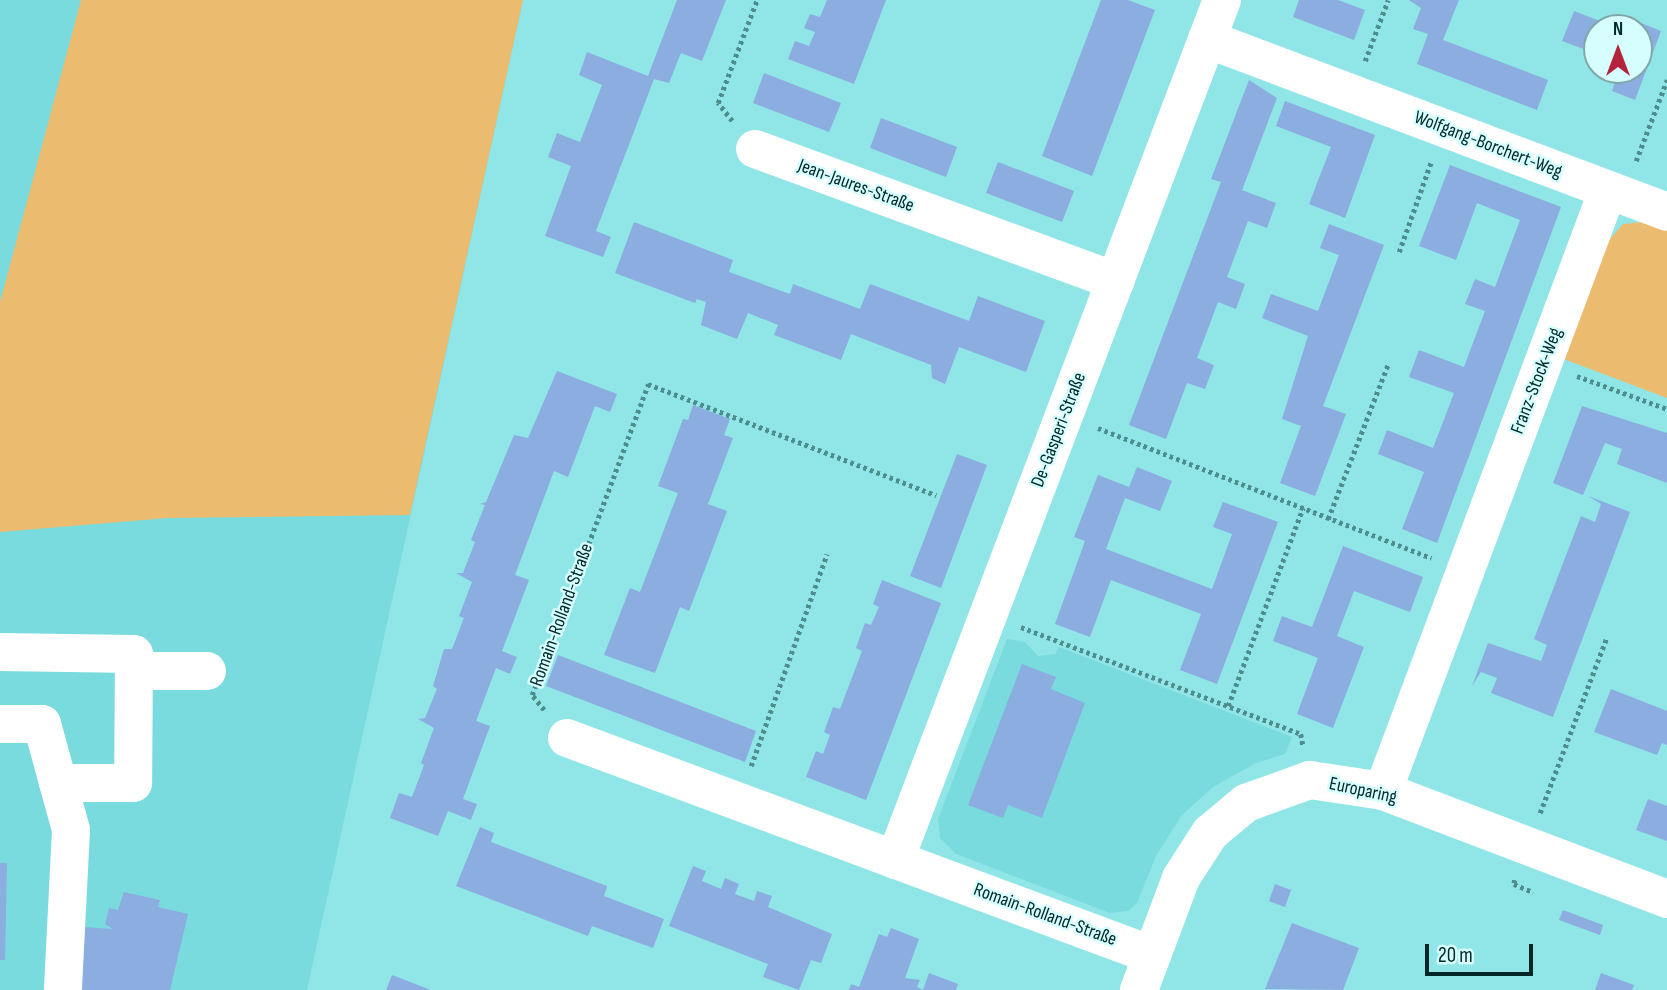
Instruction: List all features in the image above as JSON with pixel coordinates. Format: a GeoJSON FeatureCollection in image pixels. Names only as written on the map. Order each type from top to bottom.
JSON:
{"type":"FeatureCollection","features":[{"type":"Feature","properties":{"kind":"street","name":"De-Gasperi-Straße"},"geometry":{"type":"LineString","coordinates":[[895,860],[1222,0]]}},
{"type":"Feature","properties":{"kind":"street","name":"Wolfgang-Borchert-Weg"},"geometry":{"type":"LineString","coordinates":[[1208,39],[1667,212]]}},
{"type":"Feature","properties":{"kind":"street","name":"Jean-Jaures-Straße"},"geometry":{"type":"LineString","coordinates":[[755,149],[1116,281]]}},
{"type":"Feature","properties":{"kind":"street","name":"Franz-Stock-Weg"},"geometry":{"type":"LineString","coordinates":[[1383,791],[1544,363],[1615,193]]}},
{"type":"Feature","properties":{"kind":"street"},"geometry":{"type":"LineString","coordinates":[[0,652],[134,653],[133,783],[58,783]]}},
{"type":"Feature","properties":{"kind":"street"},"geometry":{"type":"LineString","coordinates":[[134,671],[206,671]]}},
{"type":"Feature","properties":{"kind":"street"},"geometry":{"type":"LineString","coordinates":[[0,724],[42,724],[71,830],[63,990]]}},
{"type":"Feature","properties":{"kind":"street","name":"Romain-Rolland-Straße"},"geometry":{"type":"LineString","coordinates":[[567,738],[895,860],[1146,973]]}},
{"type":"Feature","properties":{"kind":"street","name":"Europaring"},"geometry":{"type":"LineString","coordinates":[[1146,973],[1181,878],[1210,833],[1246,803],[1310,780],[1383,791],[1667,899]]}},
{"type":"Feature","properties":{"kind":"path"},"geometry":{"type":"LineString","coordinates":[[755,149],[718,103],[757,0]]}},
{"type":"Feature","properties":{"kind":"path"},"geometry":{"type":"LineString","coordinates":[[1353,94],[1388,0]]}},
{"type":"Feature","properties":{"kind":"path"},"geometry":{"type":"LineString","coordinates":[[1615,193],[1667,80]]}},
{"type":"Feature","properties":{"kind":"path"},"geometry":{"type":"LineString","coordinates":[[1399,252],[1443,128]]}},
{"type":"Feature","properties":{"kind":"path"},"geometry":{"type":"LineString","coordinates":[[1544,363],[1667,409]]}},
{"type":"Feature","properties":{"kind":"path"},"geometry":{"type":"LineString","coordinates":[[1328,519],[1388,364]]}},
{"type":"Feature","properties":{"kind":"path","name":"Romain-Rolland-Straße"},"geometry":{"type":"LineString","coordinates":[[567,738],[532,695],[648,384],[936,495]]}},
{"type":"Feature","properties":{"kind":"path"},"geometry":{"type":"LineString","coordinates":[[1064,415],[1465,571]]}},
{"type":"Feature","properties":{"kind":"path"},"geometry":{"type":"LineString","coordinates":[[1228,706],[1303,508]]}},
{"type":"Feature","properties":{"kind":"path"},"geometry":{"type":"LineString","coordinates":[[738,800],[827,554]]}},
{"type":"Feature","properties":{"kind":"path"},"geometry":{"type":"LineString","coordinates":[[988,615],[1301,734],[1310,780]]}},
{"type":"Feature","properties":{"kind":"path"},"geometry":{"type":"LineString","coordinates":[[1528,846],[1607,637]]}},
{"type":"Feature","properties":{"kind":"shaded area"},"geometry":{"type":"Polygon","coordinates":[[[0,0],[523,0],[307,990],[0,990],[0,0]]]}},
{"type":"Feature","properties":{"kind":"shaded area"},"geometry":{"type":"Polygon","coordinates":[[[81,0],[523,0],[410,515],[168,518],[0,532],[0,302],[81,0]]]}},
{"type":"Feature","properties":{"kind":"shaded area"},"geometry":{"type":"Polygon","coordinates":[[[1652,221],[1667,227],[1667,398],[1561,358],[1604,246],[1623,224],[1652,221]]]}},
{"type":"Feature","properties":{"kind":"shaded area"},"geometry":{"type":"Polygon","coordinates":[[[1007,639],[1025,642],[1038,656],[1055,654],[1059,647],[1292,737],[1285,754],[1256,763],[1213,787],[1182,815],[1156,856],[1137,903],[1128,911],[1110,913],[956,854],[940,838],[938,819],[1007,639]]]}},
{"type":"Feature","properties":{"kind":"building"},"geometry":{"type":"Polygon","coordinates":[[[677,0],[726,0],[702,61],[681,53],[669,83],[654,79],[596,231],[611,237],[603,257],[545,236],[571,166],[548,157],[557,133],[580,142],[602,85],[579,75],[587,52],[648,76],[677,0]]]}},
{"type":"Feature","properties":{"kind":"building"},"geometry":{"type":"Polygon","coordinates":[[[827,0],[886,0],[854,84],[788,59],[795,41],[809,46],[815,32],[804,28],[810,14],[820,17],[827,0]]]}},
{"type":"Feature","properties":{"kind":"building"},"geometry":{"type":"Polygon","coordinates":[[[1101,0],[1128,0],[1155,10],[1092,176],[1042,156],[1101,0]]]}},
{"type":"Feature","properties":{"kind":"building"},"geometry":{"type":"Polygon","coordinates":[[[1299,0],[1338,0],[1365,10],[1354,40],[1293,17],[1299,0]]]}},
{"type":"Feature","properties":{"kind":"building"},"geometry":{"type":"Polygon","coordinates":[[[1409,0],[1459,0],[1443,40],[1548,80],[1537,110],[1417,64],[1428,34],[1413,29],[1421,8],[1409,0]]]}},
{"type":"Feature","properties":{"kind":"building"},"geometry":{"type":"Polygon","coordinates":[[[1574,11],[1583,14],[1583,49],[1562,41],[1574,11]]]}},
{"type":"Feature","properties":{"kind":"building"},"geometry":{"type":"Polygon","coordinates":[[[1653,28],[1661,31],[1653,52],[1653,28]]]}},
{"type":"Feature","properties":{"kind":"building"},"geometry":{"type":"Polygon","coordinates":[[[764,73],[841,103],[829,132],[753,103],[764,73]]]}},
{"type":"Feature","properties":{"kind":"building"},"geometry":{"type":"Polygon","coordinates":[[[1249,80],[1277,98],[1242,190],[1276,203],[1267,228],[1248,221],[1227,277],[1245,284],[1236,309],[1218,302],[1197,358],[1214,365],[1205,389],[1187,383],[1166,439],[1129,425],[1221,182],[1211,179],[1249,80]]]}},
{"type":"Feature","properties":{"kind":"building"},"geometry":{"type":"Polygon","coordinates":[[[1614,84],[1641,84],[1635,100],[1612,91],[1614,84]]]}},
{"type":"Feature","properties":{"kind":"building"},"geometry":{"type":"Polygon","coordinates":[[[1285,101],[1375,135],[1345,218],[1309,204],[1331,147],[1276,126],[1285,101]]]}},
{"type":"Feature","properties":{"kind":"building"},"geometry":{"type":"Polygon","coordinates":[[[881,118],[957,147],[946,177],[870,148],[881,118]]]}},
{"type":"Feature","properties":{"kind":"building"},"geometry":{"type":"Polygon","coordinates":[[[998,162],[1074,191],[1062,222],[986,193],[998,162]]]}},
{"type":"Feature","properties":{"kind":"building"},"geometry":{"type":"Polygon","coordinates":[[[1450,165],[1561,207],[1437,543],[1402,529],[1424,472],[1378,454],[1387,430],[1433,448],[1454,393],[1409,377],[1419,350],[1464,367],[1485,311],[1465,304],[1475,279],[1495,287],[1520,220],[1477,203],[1456,260],[1419,246],[1450,165]]]}},
{"type":"Feature","properties":{"kind":"building"},"geometry":{"type":"Polygon","coordinates":[[[634,222],[733,260],[729,272],[790,294],[793,284],[860,309],[870,284],[969,321],[978,296],[1045,321],[1026,372],[959,347],[945,384],[932,378],[931,365],[851,334],[841,360],[774,335],[778,325],[748,313],[737,339],[701,325],[706,302],[697,299],[695,303],[615,273],[634,222]]]}},
{"type":"Feature","properties":{"kind":"building"},"geometry":{"type":"Polygon","coordinates":[[[1329,224],[1384,245],[1323,406],[1346,414],[1315,496],[1280,483],[1301,426],[1282,419],[1308,336],[1262,318],[1271,294],[1318,311],[1339,255],[1320,248],[1329,224]]]}},
{"type":"Feature","properties":{"kind":"building"},"geometry":{"type":"Polygon","coordinates":[[[557,371],[617,394],[610,412],[595,406],[568,477],[554,471],[515,575],[529,580],[502,651],[517,657],[510,674],[496,668],[476,721],[490,726],[463,799],[477,804],[471,820],[448,811],[438,836],[390,818],[399,793],[412,797],[424,765],[421,763],[434,728],[418,719],[425,718],[437,689],[433,686],[444,649],[452,649],[464,618],[459,616],[472,582],[456,573],[463,573],[475,542],[471,540],[485,505],[480,504],[486,502],[514,435],[528,438],[557,371]]]}},
{"type":"Feature","properties":{"kind":"building"},"geometry":{"type":"Polygon","coordinates":[[[693,405],[730,419],[724,435],[733,438],[708,504],[727,511],[689,611],[680,607],[655,673],[604,655],[630,588],[640,592],[678,493],[658,486],[683,419],[688,420],[693,405]]]}},
{"type":"Feature","properties":{"kind":"building"},"geometry":{"type":"Polygon","coordinates":[[[1582,406],[1667,433],[1667,483],[1617,464],[1622,449],[1605,443],[1583,495],[1553,483],[1582,406]]]}},
{"type":"Feature","properties":{"kind":"building"},"geometry":{"type":"Polygon","coordinates":[[[957,454],[987,465],[941,588],[910,576],[957,454]]]}},
{"type":"Feature","properties":{"kind":"building"},"geometry":{"type":"Polygon","coordinates":[[[1137,467],[1172,481],[1160,511],[1125,498],[1106,549],[1212,589],[1232,534],[1213,527],[1223,502],[1278,522],[1217,684],[1180,670],[1201,614],[1111,580],[1090,637],[1055,624],[1085,541],[1074,537],[1098,475],[1129,487],[1137,467]]]}},
{"type":"Feature","properties":{"kind":"building"},"geometry":{"type":"Polygon","coordinates":[[[1588,496],[1630,512],[1553,717],[1491,693],[1497,678],[1481,672],[1472,686],[1488,643],[1541,661],[1547,645],[1534,639],[1581,516],[1595,522],[1601,504],[1588,496]]]}},
{"type":"Feature","properties":{"kind":"building"},"geometry":{"type":"Polygon","coordinates":[[[1343,546],[1423,577],[1410,612],[1354,591],[1337,636],[1364,647],[1333,728],[1297,714],[1318,658],[1273,641],[1282,616],[1312,627],[1343,546]]]}},
{"type":"Feature","properties":{"kind":"building"},"geometry":{"type":"Polygon","coordinates":[[[882,580],[941,603],[866,800],[806,777],[816,751],[823,754],[830,735],[824,732],[833,707],[840,709],[862,651],[856,648],[865,623],[871,625],[879,607],[873,604],[882,580]]]}},
{"type":"Feature","properties":{"kind":"building"},"geometry":{"type":"Polygon","coordinates":[[[558,655],[756,731],[745,762],[546,686],[558,655]]]}},
{"type":"Feature","properties":{"kind":"building"},"geometry":{"type":"Polygon","coordinates":[[[1022,664],[1056,677],[1051,689],[1085,703],[1042,818],[1008,805],[1003,818],[968,805],[1022,664]]]}},
{"type":"Feature","properties":{"kind":"building"},"geometry":{"type":"Polygon","coordinates":[[[1611,689],[1667,711],[1667,745],[1662,743],[1657,755],[1594,732],[1611,689]]]}},
{"type":"Feature","properties":{"kind":"building"},"geometry":{"type":"Polygon","coordinates":[[[1648,799],[1667,806],[1667,841],[1636,830],[1648,799]]]}},
{"type":"Feature","properties":{"kind":"building"},"geometry":{"type":"Polygon","coordinates":[[[480,827],[494,833],[491,842],[607,886],[604,896],[664,919],[653,948],[592,926],[588,936],[456,886],[480,827]]]}},
{"type":"Feature","properties":{"kind":"building"},"geometry":{"type":"Polygon","coordinates":[[[0,863],[7,863],[5,960],[0,960],[0,863]]]}},
{"type":"Feature","properties":{"kind":"building"},"geometry":{"type":"Polygon","coordinates":[[[693,866],[706,871],[702,881],[721,889],[725,878],[739,884],[735,894],[754,901],[757,891],[772,896],[768,907],[832,934],[821,963],[811,960],[799,990],[763,977],[768,964],[669,926],[693,866]]]}},
{"type":"Feature","properties":{"kind":"building"},"geometry":{"type":"Polygon","coordinates":[[[1275,884],[1291,890],[1285,907],[1269,901],[1275,884]]]}},
{"type":"Feature","properties":{"kind":"building"},"geometry":{"type":"Polygon","coordinates":[[[124,892],[160,900],[158,907],[188,914],[170,990],[80,990],[83,927],[113,929],[105,924],[109,908],[118,910],[124,892]]]}},
{"type":"Feature","properties":{"kind":"building"},"geometry":{"type":"Polygon","coordinates":[[[1563,910],[1603,925],[1600,935],[1559,920],[1563,910]]]}},
{"type":"Feature","properties":{"kind":"building"},"geometry":{"type":"Polygon","coordinates":[[[1292,923],[1359,948],[1343,990],[1265,989],[1292,923]]]}},
{"type":"Feature","properties":{"kind":"building"},"geometry":{"type":"Polygon","coordinates":[[[891,928],[919,939],[905,978],[920,980],[917,987],[923,990],[849,990],[851,984],[859,987],[879,934],[887,937],[891,928]]]}},
{"type":"Feature","properties":{"kind":"building"},"geometry":{"type":"Polygon","coordinates":[[[929,973],[958,984],[956,990],[923,990],[929,973]]]}},
{"type":"Feature","properties":{"kind":"building"},"geometry":{"type":"Polygon","coordinates":[[[1601,973],[1634,985],[1632,990],[1595,990],[1601,973]]]}},
{"type":"Feature","properties":{"kind":"building"},"geometry":{"type":"Polygon","coordinates":[[[392,975],[431,990],[386,990],[392,975]]]}}]}
